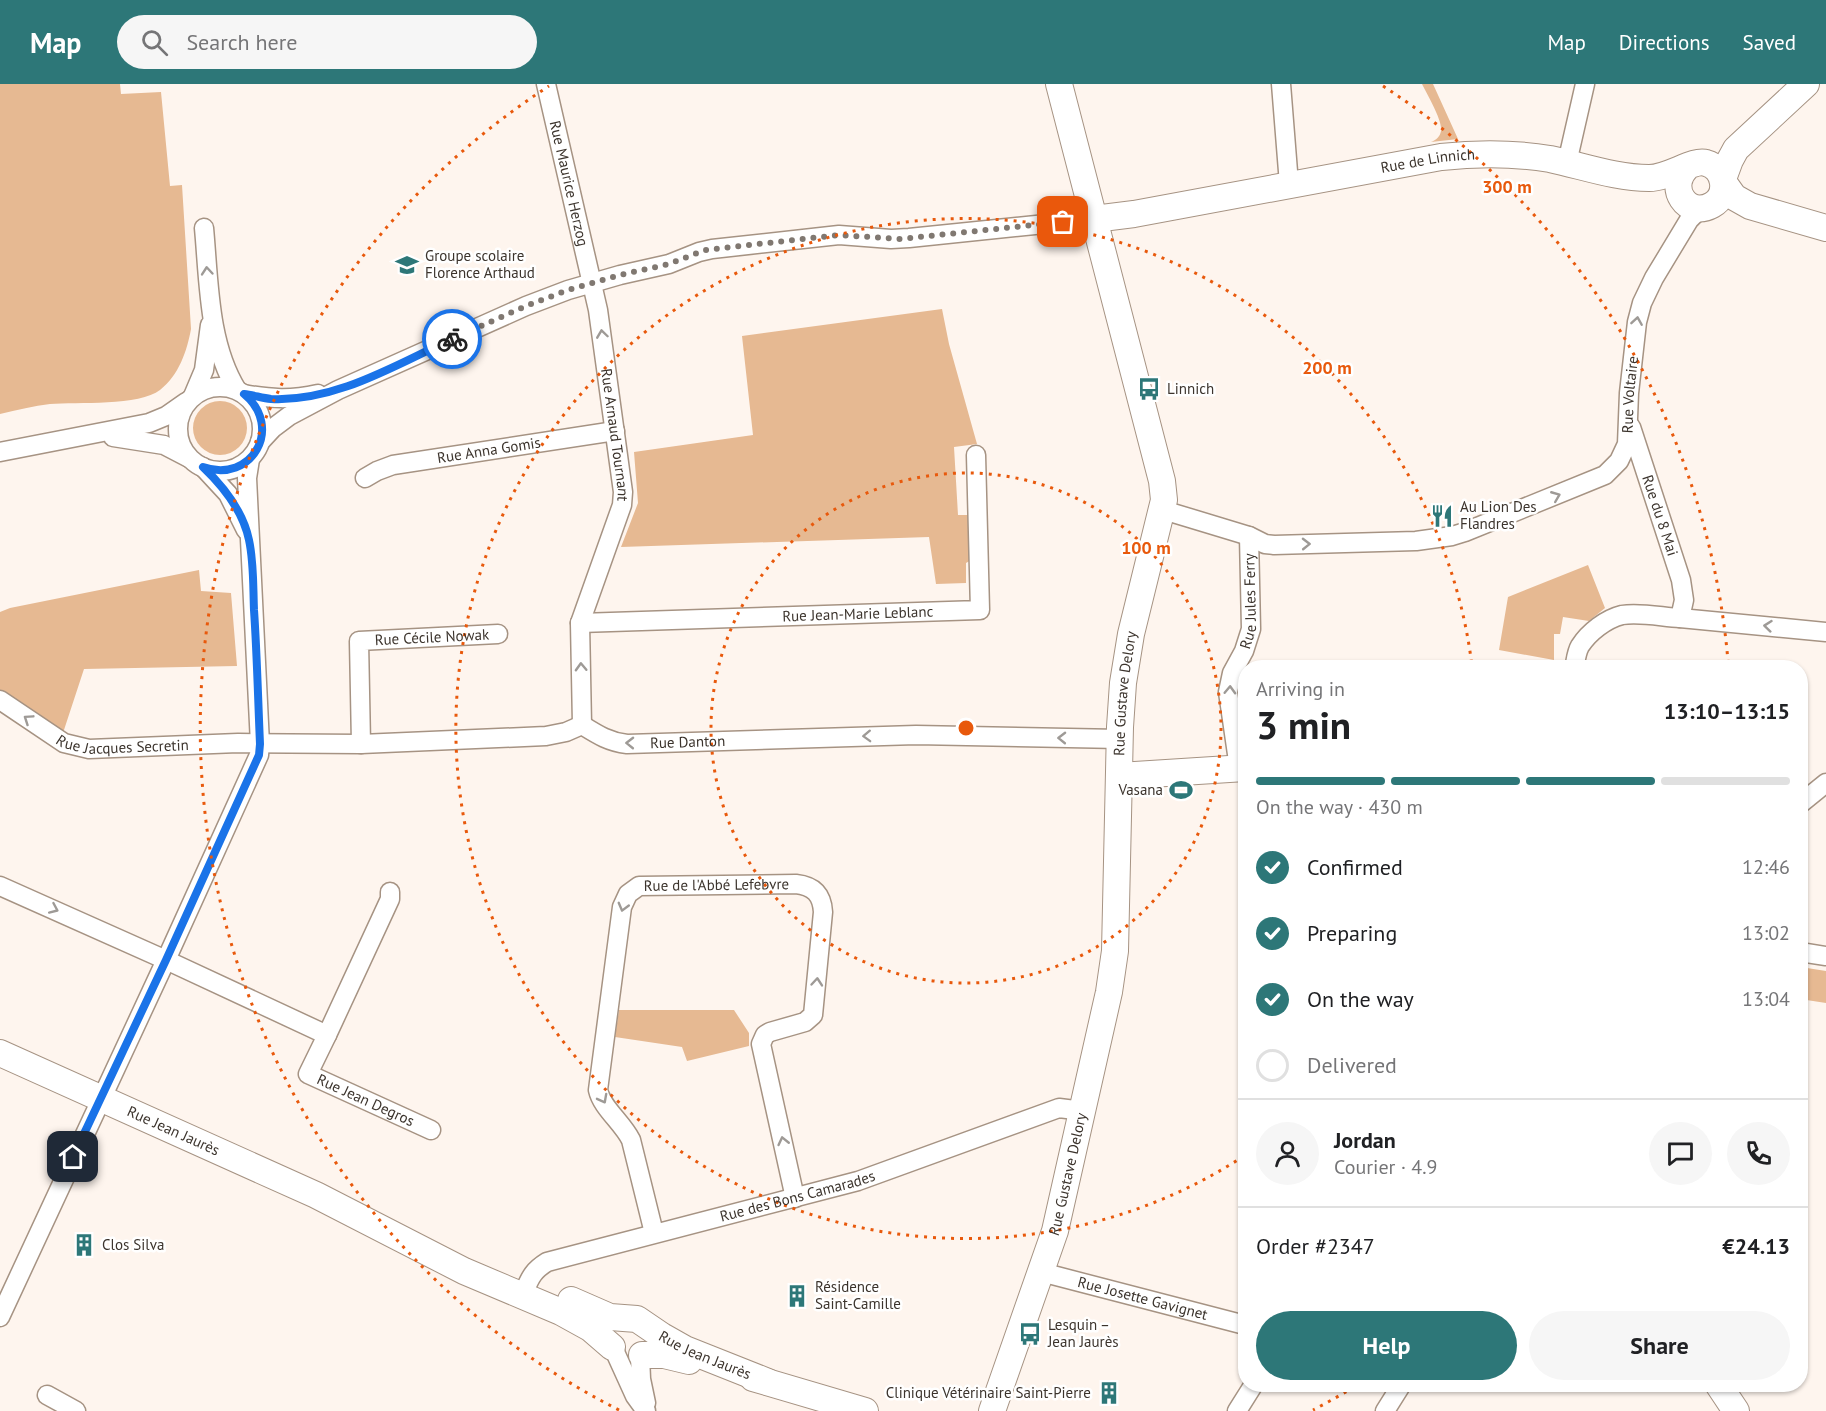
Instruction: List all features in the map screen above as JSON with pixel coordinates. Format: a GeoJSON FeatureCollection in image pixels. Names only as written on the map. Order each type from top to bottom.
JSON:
{"type":"FeatureCollection","features":[{"type":"Feature","properties":{"kind":"street","name":"Rue Maurice Herzog"},"geometry":{"type":"LineString","coordinates":[[546,84],[593,282]]}},
{"type":"Feature","properties":{"kind":"street","name":"Rue Gustave Delory"},"geometry":{"type":"LineString","coordinates":[[992,1411],[1059,1214],[1109,992],[1115,951],[1122,698],[1128,651],[1164,500],[1162,481],[1059,84]]}},
{"type":"Feature","properties":{"kind":"street"},"geometry":{"type":"LineString","coordinates":[[1281,84],[1289,184]]}},
{"type":"Feature","properties":{"kind":"street"},"geometry":{"type":"LineString","coordinates":[[1567,163],[1585,84]]}},
{"type":"Feature","properties":{"kind":"street"},"geometry":{"type":"LineString","coordinates":[[1794,84],[1712,155],[1680,175],[1678,182],[1696,203],[1720,198],[1723,181],[1736,149],[1806,84]]}},
{"type":"Feature","properties":{"kind":"street","name":"Rue de Linnich"},"geometry":{"type":"LineString","coordinates":[[1094,219],[1134,214],[1289,184],[1467,154],[1523,156],[1618,174],[1655,178],[1693,165]]}},
{"type":"Feature","properties":{"kind":"street"},"geometry":{"type":"LineString","coordinates":[[1693,165],[1706,163],[1715,167],[1730,193],[1739,201],[1789,219],[1826,228]]}},
{"type":"Feature","properties":{"kind":"street","name":"Rue de Linnich"},"geometry":{"type":"LineString","coordinates":[[1618,174],[1635,181],[1670,188],[1696,203],[1789,219]]}},
{"type":"Feature","properties":{"kind":"street","name":"Rue Voltaire"},"geometry":{"type":"LineString","coordinates":[[1162,510],[1249,536],[1265,544],[1416,541],[1465,532],[1605,475],[1623,454],[1627,444],[1629,393],[1639,311],[1654,278],[1689,220],[1696,203]]}},
{"type":"Feature","properties":{"kind":"street"},"geometry":{"type":"LineString","coordinates":[[0,1317],[256,765],[260,744],[247,478],[250,459],[260,442],[273,428],[289,416],[338,390],[538,301],[593,282],[669,264],[699,252],[839,235],[909,238],[1094,219]]}},
{"type":"Feature","properties":{"kind":"street"},"geometry":{"type":"LineString","coordinates":[[204,228],[212,315],[224,362],[240,392],[255,405],[262,426],[260,442]]}},
{"type":"Feature","properties":{"kind":"street","name":"Rue Arnaud Tournant"},"geometry":{"type":"LineString","coordinates":[[582,725],[580,623],[623,498],[593,282]]}},
{"type":"Feature","properties":{"kind":"street"},"geometry":{"type":"LineString","coordinates":[[212,315],[204,370],[180,415],[178,430],[181,446],[228,494],[249,540]]}},
{"type":"Feature","properties":{"kind":"street"},"geometry":{"type":"LineString","coordinates":[[0,452],[84,437],[159,420],[207,388],[230,387],[267,399],[302,398],[338,390]]}},
{"type":"Feature","properties":{"kind":"street","name":"Rue du 8 Mai"},"geometry":{"type":"LineString","coordinates":[[1628,415],[1681,580],[1684,600],[1680,618]]}},
{"type":"Feature","properties":{"kind":"street","name":"Rue Anna Gomis"},"geometry":{"type":"LineString","coordinates":[[365,478],[384,467],[393,465],[615,431]]}},
{"type":"Feature","properties":{"kind":"street"},"geometry":{"type":"LineString","coordinates":[[84,437],[109,437],[150,442],[171,448],[196,463],[224,471],[238,467],[250,459]]}},
{"type":"Feature","properties":{"kind":"street","name":"Rue Jean-Marie Leblanc"},"geometry":{"type":"LineString","coordinates":[[580,623],[980,610],[976,455]]}},
{"type":"Feature","properties":{"kind":"street","name":"Rue Jules Ferry"},"geometry":{"type":"LineString","coordinates":[[1239,660],[1251,629],[1249,536]]}},
{"type":"Feature","properties":{"kind":"street"},"geometry":{"type":"LineString","coordinates":[[1576,660],[1579,647],[1599,626],[1616,617],[1632,615],[1826,632]]}},
{"type":"Feature","properties":{"kind":"street","name":"Rue Cécile Nowak"},"geometry":{"type":"LineString","coordinates":[[361,744],[359,641],[498,633]]}},
{"type":"Feature","properties":{"kind":"street","name":"Rue Jules Ferry"},"geometry":{"type":"LineString","coordinates":[[1238,662],[1232,673],[1228,692],[1238,746]]}},
{"type":"Feature","properties":{"kind":"street","name":"Rue Jacques Secretin"},"geometry":{"type":"LineString","coordinates":[[0,700],[56,739],[80,748],[260,744]]}},
{"type":"Feature","properties":{"kind":"street"},"geometry":{"type":"LineString","coordinates":[[260,744],[361,744],[546,736],[566,732],[582,725]]}},
{"type":"Feature","properties":{"kind":"street","name":"Rue Danton"},"geometry":{"type":"LineString","coordinates":[[582,725],[606,740],[627,744],[916,735],[1120,739]]}},
{"type":"Feature","properties":{"kind":"street"},"geometry":{"type":"LineString","coordinates":[[1119,776],[1238,768]]}},
{"type":"Feature","properties":{"kind":"street"},"geometry":{"type":"LineString","coordinates":[[1808,798],[1826,783]]}},
{"type":"Feature","properties":{"kind":"street","name":"Rue de l'Abbé Lefebvre"},"geometry":{"type":"LineString","coordinates":[[654,1233],[631,1140],[626,1130],[602,1102],[598,1090],[622,907],[632,889],[639,886],[796,884],[810,888],[820,897],[823,912],[813,1015],[804,1022],[770,1032],[765,1035],[761,1044],[795,1198]]}},
{"type":"Feature","properties":{"kind":"street"},"geometry":{"type":"LineString","coordinates":[[0,886],[327,1035]]}},
{"type":"Feature","properties":{"kind":"street","name":"Rue Jean Degros"},"geometry":{"type":"LineString","coordinates":[[390,892],[390,899],[308,1074],[431,1130]]}},
{"type":"Feature","properties":{"kind":"street"},"geometry":{"type":"LineString","coordinates":[[1808,953],[1826,956]]}},
{"type":"Feature","properties":{"kind":"street","name":"Rue Jean Jaurès"},"geometry":{"type":"LineString","coordinates":[[0,1053],[316,1195],[366,1214],[526,1288],[610,1317],[635,1321],[685,1348],[768,1382]]}},
{"type":"Feature","properties":{"kind":"street","name":"Rue des Bons Camarades"},"geometry":{"type":"LineString","coordinates":[[526,1288],[536,1269],[547,1262],[795,1198],[899,1167],[1059,1108],[1083,1111]]}},
{"type":"Feature","properties":{"kind":"street","name":"Rue Josette Gavignet"},"geometry":{"type":"LineString","coordinates":[[1041,1272],[1238,1323]]}},
{"type":"Feature","properties":{"kind":"street","name":"Rue Jean Jaurès"},"geometry":{"type":"LineString","coordinates":[[526,1288],[627,1353],[680,1358],[865,1411]]}},
{"type":"Feature","properties":{"kind":"street"},"geometry":{"type":"LineString","coordinates":[[627,1353],[648,1348],[649,1331],[635,1321],[618,1321],[611,1330],[609,1339],[627,1353],[641,1379],[646,1411]]}},
{"type":"Feature","properties":{"kind":"street"},"geometry":{"type":"LineString","coordinates":[[627,1353],[635,1396],[646,1411]]}},
{"type":"Feature","properties":{"kind":"street"},"geometry":{"type":"LineString","coordinates":[[1237,1411],[1249,1392]]}},
{"type":"Feature","properties":{"kind":"street"},"geometry":{"type":"LineString","coordinates":[[1385,1411],[1397,1392]]}},
{"type":"Feature","properties":{"kind":"street"},"geometry":{"type":"LineString","coordinates":[[1723,1392],[1736,1411]]}},
{"type":"Feature","properties":{"kind":"street"},"geometry":{"type":"LineString","coordinates":[[48,1395],[76,1411]]}},
{"type":"Feature","properties":{"kind":"shaded area"},"geometry":{"type":"Polygon","coordinates":[[[0,84],[120,84],[121,94],[161,92],[170,186],[182,185],[191,329],[177,370],[167,384],[151,395],[124,401],[50,404],[0,414],[0,84]]]}},
{"type":"Feature","properties":{"kind":"shaded area"},"geometry":{"type":"Polygon","coordinates":[[[1422,84],[1433,84],[1458,139],[1431,142],[1439,137],[1441,127],[1422,84]]]}},
{"type":"Feature","properties":{"kind":"shaded area"},"geometry":{"type":"Polygon","coordinates":[[[942,309],[949,344],[977,444],[954,447],[958,515],[972,515],[973,559],[966,563],[966,583],[936,584],[929,537],[621,547],[638,503],[634,452],[753,435],[742,336],[942,309]]]}},
{"type":"Feature","properties":{"kind":"shaded area"},"geometry":{"type":"Polygon","coordinates":[[[220,401],[230,403],[239,409],[245,418],[247,428],[245,438],[239,447],[230,453],[220,455],[210,453],[201,447],[195,438],[193,428],[195,418],[201,409],[210,403],[220,401]]]}},
{"type":"Feature","properties":{"kind":"shaded area"},"geometry":{"type":"Polygon","coordinates":[[[1588,565],[1605,608],[1589,621],[1563,617],[1560,634],[1554,634],[1554,660],[1499,650],[1508,597],[1588,565]]]}},
{"type":"Feature","properties":{"kind":"shaded area"},"geometry":{"type":"Polygon","coordinates":[[[199,570],[201,591],[231,593],[237,666],[84,669],[62,736],[0,696],[0,612],[10,608],[199,570]]]}},
{"type":"Feature","properties":{"kind":"shaded area"},"geometry":{"type":"Polygon","coordinates":[[[1808,968],[1826,971],[1826,1003],[1808,1000],[1808,968]]]}},
{"type":"Feature","properties":{"kind":"shaded area"},"geometry":{"type":"Polygon","coordinates":[[[619,1010],[734,1010],[749,1033],[749,1046],[687,1061],[682,1047],[615,1037],[619,1010]]]}},
{"type":"Feature","properties":{"kind":"way so far"},"geometry":{"type":"LineString","coordinates":[[452,339],[568,290],[669,264],[705,250],[849,234],[900,239],[1063,222]]}},
{"type":"Feature","properties":{"kind":"place","name":"Groupe scolaire Florence Arthaud"},"geometry":{"type":"Point","coordinates":[407,265]}},
{"type":"Feature","properties":{"kind":"place","name":"Linnich"},"geometry":{"type":"Point","coordinates":[1149,389]}},
{"type":"Feature","properties":{"kind":"place","name":"Au Lion Des Flandres"},"geometry":{"type":"Point","coordinates":[1442,516]}},
{"type":"Feature","properties":{"kind":"place","name":"Vasana"},"geometry":{"type":"Point","coordinates":[1181,790]}},
{"type":"Feature","properties":{"kind":"place","name":"Clos Silva"},"geometry":{"type":"Point","coordinates":[84,1245]}},
{"type":"Feature","properties":{"kind":"place","name":"Résidence Saint-Camille"},"geometry":{"type":"Point","coordinates":[797,1296]}},
{"type":"Feature","properties":{"kind":"place","name":"Lesquin – Jean Jaurès"},"geometry":{"type":"Point","coordinates":[1030,1334]}},
{"type":"Feature","properties":{"kind":"place","name":"Clinique Vétérinaire Saint-Pierre"},"geometry":{"type":"Point","coordinates":[1109,1393]}},
{"type":"Feature","properties":{"kind":"route"},"geometry":{"type":"LineString","coordinates":[[73,1157],[259,755],[249,540],[228,494],[203,467],[224,471],[238,467],[250,459],[258,448],[262,434],[259,411],[244,394],[267,399],[302,398],[338,390],[452,339]]}}]}
